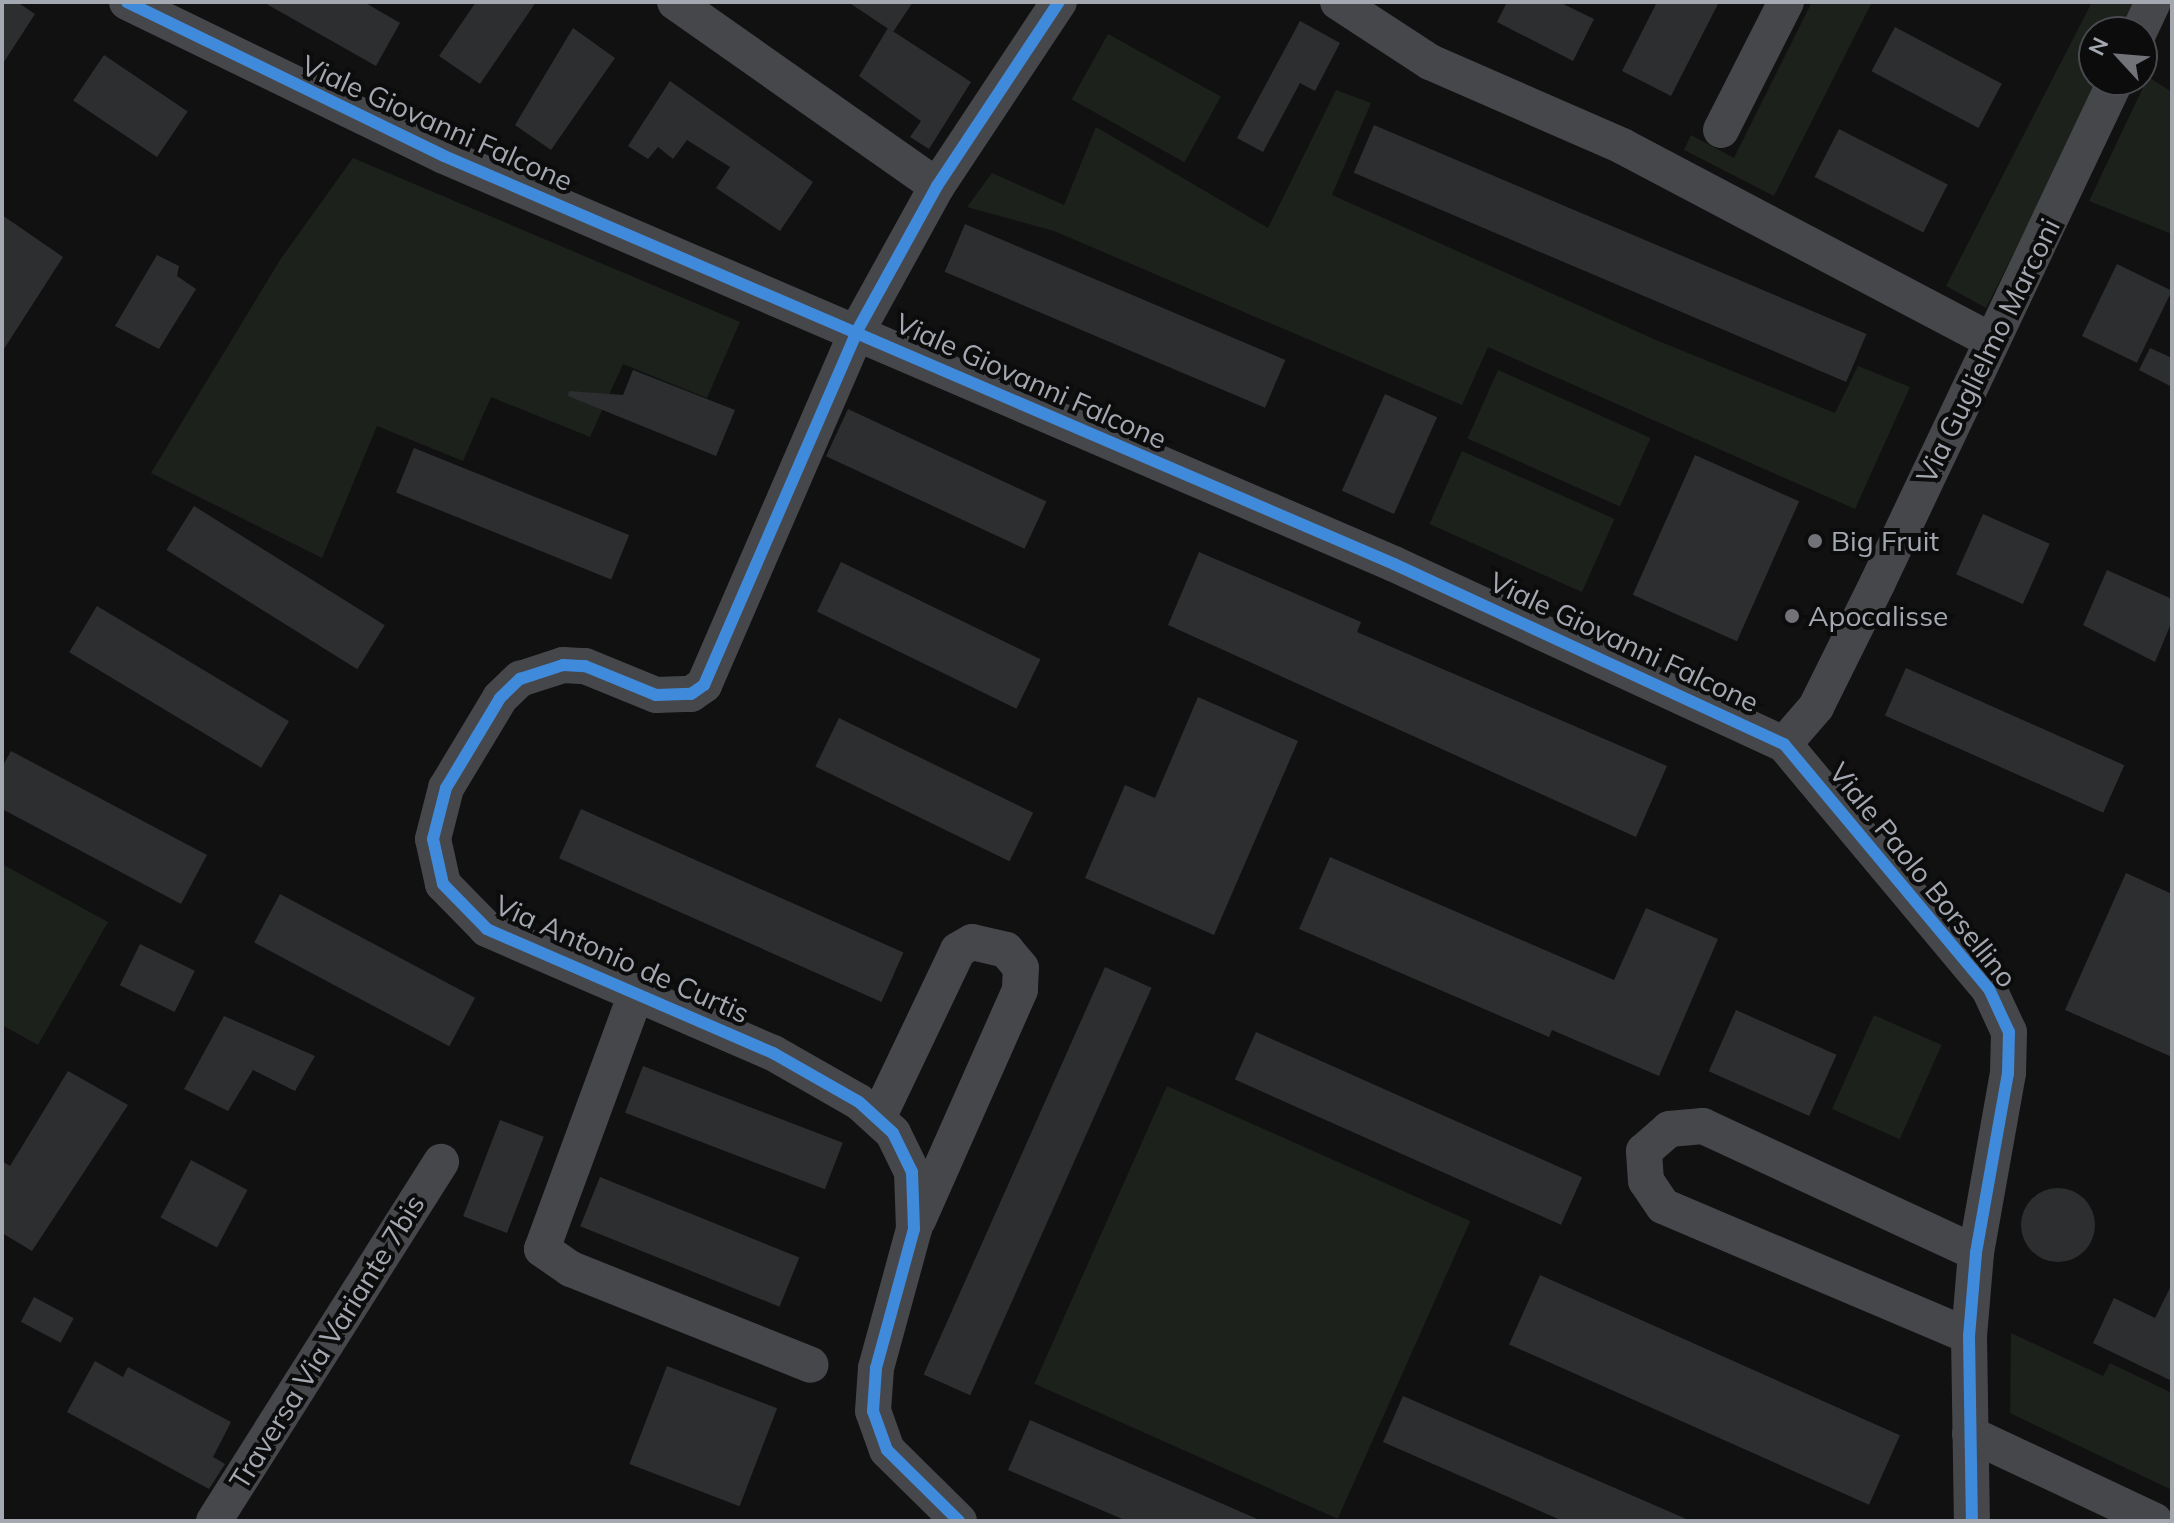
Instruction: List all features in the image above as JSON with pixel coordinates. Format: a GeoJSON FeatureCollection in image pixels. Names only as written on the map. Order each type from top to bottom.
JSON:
{"type":"FeatureCollection","features":[{"type":"Feature","properties":{"kind":"street","name":"Viale Giovanni Falcone"},"geometry":{"type":"LineString","coordinates":[[127,2],[444,156],[1394,564],[1784,744]]}},
{"type":"Feature","properties":{"kind":"street"},"geometry":{"type":"LineString","coordinates":[[675,2],[937,186]]}},
{"type":"Feature","properties":{"kind":"street","name":"Via Antonio de Curtis"},"geometry":{"type":"LineString","coordinates":[[914,1229],[916,1199],[904,1152],[878,1118],[773,1053],[471,917],[443,884],[433,839],[435,813],[500,698],[529,675],[585,666],[673,697],[704,685],[857,331],[937,186],[1059,2]]}},
{"type":"Feature","properties":{"kind":"street"},"geometry":{"type":"LineString","coordinates":[[1338,2],[1430,62],[1622,146],[1992,341]]}},
{"type":"Feature","properties":{"kind":"street"},"geometry":{"type":"LineString","coordinates":[[1721,130],[1786,2]]}},
{"type":"Feature","properties":{"kind":"street","name":"Via Guglielmo Marconi"},"geometry":{"type":"LineString","coordinates":[[1784,744],[1816,707],[2108,96]]}},
{"type":"Feature","properties":{"kind":"street","name":"Viale Paolo Borsellino"},"geometry":{"type":"LineString","coordinates":[[1784,744],[1989,989],[2006,1019],[2008,1073],[1976,1253],[1969,1336],[1972,1521]]}},
{"type":"Feature","properties":{"kind":"street"},"geometry":{"type":"LineString","coordinates":[[878,1118],[958,950],[972,942],[1006,950],[1021,968],[1020,990],[914,1229],[876,1368],[873,1411],[887,1450],[959,1521]]}},
{"type":"Feature","properties":{"kind":"street"},"geometry":{"type":"LineString","coordinates":[[637,991],[542,1249],[571,1269],[811,1365]]}},
{"type":"Feature","properties":{"kind":"street"},"geometry":{"type":"LineString","coordinates":[[1969,1336],[1663,1206],[1646,1181],[1644,1151],[1669,1129],[1703,1126],[1976,1253]]}},
{"type":"Feature","properties":{"kind":"street","name":"Traversa Via Variante 7bis"},"geometry":{"type":"LineString","coordinates":[[214,1521],[441,1162]]}},
{"type":"Feature","properties":{"kind":"street"},"geometry":{"type":"LineString","coordinates":[[1970,1434],[2155,1521]]}},
{"type":"Feature","properties":{"kind":"shaded area"},"geometry":{"type":"Polygon","coordinates":[[[1812,2],[1872,2],[1774,196],[1684,150],[1691,135],[1734,158],[1812,2]]]}},
{"type":"Feature","properties":{"kind":"shaded area"},"geometry":{"type":"Polygon","coordinates":[[[2092,2],[2139,2],[2132,16],[2085,16],[2092,2]]]}},
{"type":"Feature","properties":{"kind":"shaded area"},"geometry":{"type":"Polygon","coordinates":[[[2078,29],[2078,96],[2093,96],[1986,308],[1946,286],[2078,29]]]}},
{"type":"Feature","properties":{"kind":"shaded area"},"geometry":{"type":"Polygon","coordinates":[[[1108,34],[1221,97],[1184,162],[1072,100],[1108,34]]]}},
{"type":"Feature","properties":{"kind":"shaded area"},"geometry":{"type":"Polygon","coordinates":[[[2158,83],[2172,92],[2172,234],[2089,201],[2139,96],[2158,96],[2158,83]]]}},
{"type":"Feature","properties":{"kind":"shaded area"},"geometry":{"type":"Polygon","coordinates":[[[1336,90],[1371,103],[1332,195],[1656,340],[1835,413],[1858,366],[1910,387],[1855,509],[1488,347],[1462,405],[1054,231],[967,207],[992,173],[1064,205],[1096,127],[1268,228],[1336,90]]]}},
{"type":"Feature","properties":{"kind":"shaded area"},"geometry":{"type":"Polygon","coordinates":[[[353,158],[740,322],[707,398],[623,364],[590,437],[491,397],[463,461],[377,426],[322,558],[151,473],[280,260],[353,158]]]}},
{"type":"Feature","properties":{"kind":"shaded area"},"geometry":{"type":"Polygon","coordinates":[[[1498,370],[1651,438],[1620,506],[1467,439],[1498,370]]]}},
{"type":"Feature","properties":{"kind":"shaded area"},"geometry":{"type":"Polygon","coordinates":[[[1462,451],[1615,519],[1582,592],[1429,524],[1462,451]]]}},
{"type":"Feature","properties":{"kind":"shaded area"},"geometry":{"type":"Polygon","coordinates":[[[2,864],[108,922],[38,1045],[2,1025],[2,864]]]}},
{"type":"Feature","properties":{"kind":"shaded area"},"geometry":{"type":"Polygon","coordinates":[[[1874,1015],[1942,1045],[1900,1139],[1832,1109],[1874,1015]]]}},
{"type":"Feature","properties":{"kind":"shaded area"},"geometry":{"type":"Polygon","coordinates":[[[1167,1086],[1470,1221],[1338,1519],[1034,1384],[1167,1086]]]}},
{"type":"Feature","properties":{"kind":"shaded area"},"geometry":{"type":"Polygon","coordinates":[[[2011,1333],[2103,1376],[2110,1363],[2172,1393],[2172,1490],[2010,1413],[2011,1333]]]}},
{"type":"Feature","properties":{"kind":"building"},"geometry":{"type":"Polygon","coordinates":[[[2,2],[17,2],[35,14],[2,65],[2,2]]]}},
{"type":"Feature","properties":{"kind":"building"},"geometry":{"type":"Polygon","coordinates":[[[263,2],[364,2],[400,23],[376,66],[263,2]]]}},
{"type":"Feature","properties":{"kind":"building"},"geometry":{"type":"Polygon","coordinates":[[[476,2],[536,2],[480,84],[439,56],[476,2]]]}},
{"type":"Feature","properties":{"kind":"building"},"geometry":{"type":"Polygon","coordinates":[[[848,2],[913,2],[893,32],[848,2]]]}},
{"type":"Feature","properties":{"kind":"building"},"geometry":{"type":"Polygon","coordinates":[[[1507,2],[1559,2],[1594,19],[1573,61],[1497,22],[1507,2]]]}},
{"type":"Feature","properties":{"kind":"building"},"geometry":{"type":"Polygon","coordinates":[[[1657,2],[1719,2],[1671,96],[1622,71],[1657,2]]]}},
{"type":"Feature","properties":{"kind":"building"},"geometry":{"type":"Polygon","coordinates":[[[1300,21],[1340,43],[1315,91],[1300,83],[1263,152],[1237,138],[1300,21]]]}},
{"type":"Feature","properties":{"kind":"building"},"geometry":{"type":"Polygon","coordinates":[[[1895,27],[2002,84],[1978,128],[1872,71],[1895,27]]]}},
{"type":"Feature","properties":{"kind":"building"},"geometry":{"type":"Polygon","coordinates":[[[573,28],[615,58],[551,150],[515,125],[573,28]]]}},
{"type":"Feature","properties":{"kind":"building"},"geometry":{"type":"Polygon","coordinates":[[[888,28],[971,82],[929,149],[910,137],[921,121],[859,76],[888,28]]]}},
{"type":"Feature","properties":{"kind":"building"},"geometry":{"type":"Polygon","coordinates":[[[104,55],[188,111],[157,157],[73,101],[104,55]]]}},
{"type":"Feature","properties":{"kind":"building"},"geometry":{"type":"Polygon","coordinates":[[[670,81],[813,182],[780,231],[716,188],[730,167],[687,140],[673,159],[658,147],[648,159],[628,146],[670,81]]]}},
{"type":"Feature","properties":{"kind":"building"},"geometry":{"type":"Polygon","coordinates":[[[1374,125],[1866,334],[1846,382],[1354,173],[1374,125]]]}},
{"type":"Feature","properties":{"kind":"building"},"geometry":{"type":"Polygon","coordinates":[[[1839,129],[1948,184],[1923,233],[1814,177],[1839,129]]]}},
{"type":"Feature","properties":{"kind":"building"},"geometry":{"type":"Polygon","coordinates":[[[2,215],[63,257],[2,352],[2,215]]]}},
{"type":"Feature","properties":{"kind":"building"},"geometry":{"type":"Polygon","coordinates":[[[965,224],[1285,360],[1265,408],[945,272],[965,224]]]}},
{"type":"Feature","properties":{"kind":"building"},"geometry":{"type":"Polygon","coordinates":[[[157,255],[179,266],[177,276],[196,289],[159,349],[115,326],[157,255]]]}},
{"type":"Feature","properties":{"kind":"building"},"geometry":{"type":"Polygon","coordinates":[[[2117,264],[2172,291],[2137,363],[2082,336],[2117,264]]]}},
{"type":"Feature","properties":{"kind":"building"},"geometry":{"type":"Polygon","coordinates":[[[2150,348],[2172,358],[2172,387],[2139,370],[2150,348]]]}},
{"type":"Feature","properties":{"kind":"building"},"geometry":{"type":"Polygon","coordinates":[[[633,370],[735,410],[716,456],[568,396],[569,391],[623,395],[633,370]]]}},
{"type":"Feature","properties":{"kind":"building"},"geometry":{"type":"Polygon","coordinates":[[[1385,394],[1437,417],[1394,514],[1342,491],[1385,394]]]}},
{"type":"Feature","properties":{"kind":"building"},"geometry":{"type":"Polygon","coordinates":[[[848,409],[1046,502],[1025,549],[826,456],[848,409]]]}},
{"type":"Feature","properties":{"kind":"building"},"geometry":{"type":"Polygon","coordinates":[[[414,448],[629,535],[611,579],[396,493],[414,448]]]}},
{"type":"Feature","properties":{"kind":"building"},"geometry":{"type":"Polygon","coordinates":[[[1695,455],[1799,501],[1737,641],[1633,595],[1695,455]]]}},
{"type":"Feature","properties":{"kind":"building"},"geometry":{"type":"Polygon","coordinates":[[[194,506],[385,625],[357,669],[166,550],[194,506]]]}},
{"type":"Feature","properties":{"kind":"building"},"geometry":{"type":"Polygon","coordinates":[[[1983,514],[2050,544],[2023,604],[1956,574],[1983,514]]]}},
{"type":"Feature","properties":{"kind":"building"},"geometry":{"type":"Polygon","coordinates":[[[1199,552],[1361,622],[1357,632],[1667,766],[1636,837],[1168,625],[1199,552]]]}},
{"type":"Feature","properties":{"kind":"building"},"geometry":{"type":"Polygon","coordinates":[[[841,562],[1041,659],[1016,709],[817,611],[841,562]]]}},
{"type":"Feature","properties":{"kind":"building"},"geometry":{"type":"Polygon","coordinates":[[[2107,570],[2172,599],[2172,621],[2155,662],[2083,625],[2107,570]]]}},
{"type":"Feature","properties":{"kind":"building"},"geometry":{"type":"Polygon","coordinates":[[[97,606],[289,721],[261,768],[69,652],[97,606]]]}},
{"type":"Feature","properties":{"kind":"building"},"geometry":{"type":"Polygon","coordinates":[[[1906,668],[2124,765],[2103,813],[1885,716],[1906,668]]]}},
{"type":"Feature","properties":{"kind":"building"},"geometry":{"type":"Polygon","coordinates":[[[1198,697],[1298,741],[1214,935],[1085,878],[1125,785],[1155,798],[1198,697]]]}},
{"type":"Feature","properties":{"kind":"building"},"geometry":{"type":"Polygon","coordinates":[[[839,718],[1033,813],[1009,861],[815,767],[839,718]]]}},
{"type":"Feature","properties":{"kind":"building"},"geometry":{"type":"Polygon","coordinates":[[[11,751],[207,855],[181,904],[2,809],[2,767],[11,751]]]}},
{"type":"Feature","properties":{"kind":"building"},"geometry":{"type":"Polygon","coordinates":[[[581,809],[903,953],[882,1002],[559,858],[581,809]]]}},
{"type":"Feature","properties":{"kind":"building"},"geometry":{"type":"Polygon","coordinates":[[[1330,857],[1614,980],[1646,908],[1718,939],[1659,1076],[1552,1030],[1549,1037],[1299,929],[1330,857]]]}},
{"type":"Feature","properties":{"kind":"building"},"geometry":{"type":"Polygon","coordinates":[[[2126,873],[2172,894],[2172,1057],[2065,1010],[2126,873]]]}},
{"type":"Feature","properties":{"kind":"building"},"geometry":{"type":"Polygon","coordinates":[[[280,894],[475,998],[449,1046],[254,943],[280,894]]]}},
{"type":"Feature","properties":{"kind":"building"},"geometry":{"type":"Polygon","coordinates":[[[140,944],[195,971],[175,1012],[120,985],[140,944]]]}},
{"type":"Feature","properties":{"kind":"building"},"geometry":{"type":"Polygon","coordinates":[[[1105,967],[1152,988],[970,1395],[924,1374],[1105,967]]]}},
{"type":"Feature","properties":{"kind":"building"},"geometry":{"type":"Polygon","coordinates":[[[1736,1010],[1836,1055],[1809,1116],[1709,1071],[1736,1010]]]}},
{"type":"Feature","properties":{"kind":"building"},"geometry":{"type":"Polygon","coordinates":[[[224,1016],[315,1056],[295,1091],[253,1070],[228,1111],[184,1089],[224,1016]]]}},
{"type":"Feature","properties":{"kind":"building"},"geometry":{"type":"Polygon","coordinates":[[[1256,1032],[1582,1177],[1561,1225],[1235,1080],[1256,1032]]]}},
{"type":"Feature","properties":{"kind":"building"},"geometry":{"type":"Polygon","coordinates":[[[643,1066],[843,1143],[825,1189],[625,1113],[643,1066]]]}},
{"type":"Feature","properties":{"kind":"building"},"geometry":{"type":"Polygon","coordinates":[[[68,1071],[128,1105],[32,1251],[2,1233],[2,1161],[10,1166],[68,1071]]]}},
{"type":"Feature","properties":{"kind":"building"},"geometry":{"type":"Polygon","coordinates":[[[500,1120],[544,1137],[507,1233],[463,1216],[500,1120]]]}},
{"type":"Feature","properties":{"kind":"building"},"geometry":{"type":"Polygon","coordinates":[[[191,1160],[248,1190],[217,1247],[160,1217],[191,1160]]]}},
{"type":"Feature","properties":{"kind":"building"},"geometry":{"type":"Polygon","coordinates":[[[600,1177],[799,1258],[779,1307],[580,1226],[600,1177]]]}},
{"type":"Feature","properties":{"kind":"building"},"geometry":{"type":"Polygon","coordinates":[[[2058,1188],[2079,1194],[2089,1204],[2095,1225],[2089,1246],[2079,1256],[2058,1262],[2037,1256],[2027,1246],[2021,1225],[2027,1204],[2037,1194],[2058,1188]]]}},
{"type":"Feature","properties":{"kind":"building"},"geometry":{"type":"Polygon","coordinates":[[[1540,1275],[1900,1435],[1869,1505],[1509,1344],[1540,1275]]]}},
{"type":"Feature","properties":{"kind":"building"},"geometry":{"type":"Polygon","coordinates":[[[2172,1284],[2172,1381],[2093,1343],[2114,1298],[2155,1318],[2172,1284]]]}},
{"type":"Feature","properties":{"kind":"building"},"geometry":{"type":"Polygon","coordinates":[[[34,1297],[74,1318],[61,1343],[21,1322],[34,1297]]]}},
{"type":"Feature","properties":{"kind":"building"},"geometry":{"type":"Polygon","coordinates":[[[95,1361],[123,1377],[128,1367],[231,1422],[213,1457],[225,1464],[209,1489],[67,1412],[95,1361]]]}},
{"type":"Feature","properties":{"kind":"building"},"geometry":{"type":"Polygon","coordinates":[[[667,1366],[777,1408],[740,1506],[629,1464],[667,1366]]]}},
{"type":"Feature","properties":{"kind":"building"},"geometry":{"type":"Polygon","coordinates":[[[1403,1396],[1691,1521],[1563,1521],[1383,1442],[1403,1396]]]}},
{"type":"Feature","properties":{"kind":"building"},"geometry":{"type":"Polygon","coordinates":[[[1030,1420],[1262,1521],[1127,1521],[1008,1470],[1030,1420]]]}},
{"type":"Feature","properties":{"kind":"cycle path"},"geometry":{"type":"LineString","coordinates":[[127,2],[444,156],[1394,564],[1784,744],[1989,989],[2009,1032],[2008,1073],[1976,1253],[1969,1336],[1972,1521]]}},
{"type":"Feature","properties":{"kind":"cycle path"},"geometry":{"type":"LineString","coordinates":[[959,1521],[887,1450],[873,1411],[876,1368],[914,1229],[912,1172],[893,1133],[859,1102],[773,1053],[487,929],[443,884],[433,839],[446,788],[500,698],[520,679],[563,665],[585,666],[656,695],[691,694],[704,685],[857,331],[937,186],[1059,2]]}},
{"type":"Feature","properties":{"kind":"place","name":"Big Fruit"},"geometry":{"type":"Point","coordinates":[1815,541]}},
{"type":"Feature","properties":{"kind":"place","name":"Apocalisse"},"geometry":{"type":"Point","coordinates":[1792,616]}}]}
